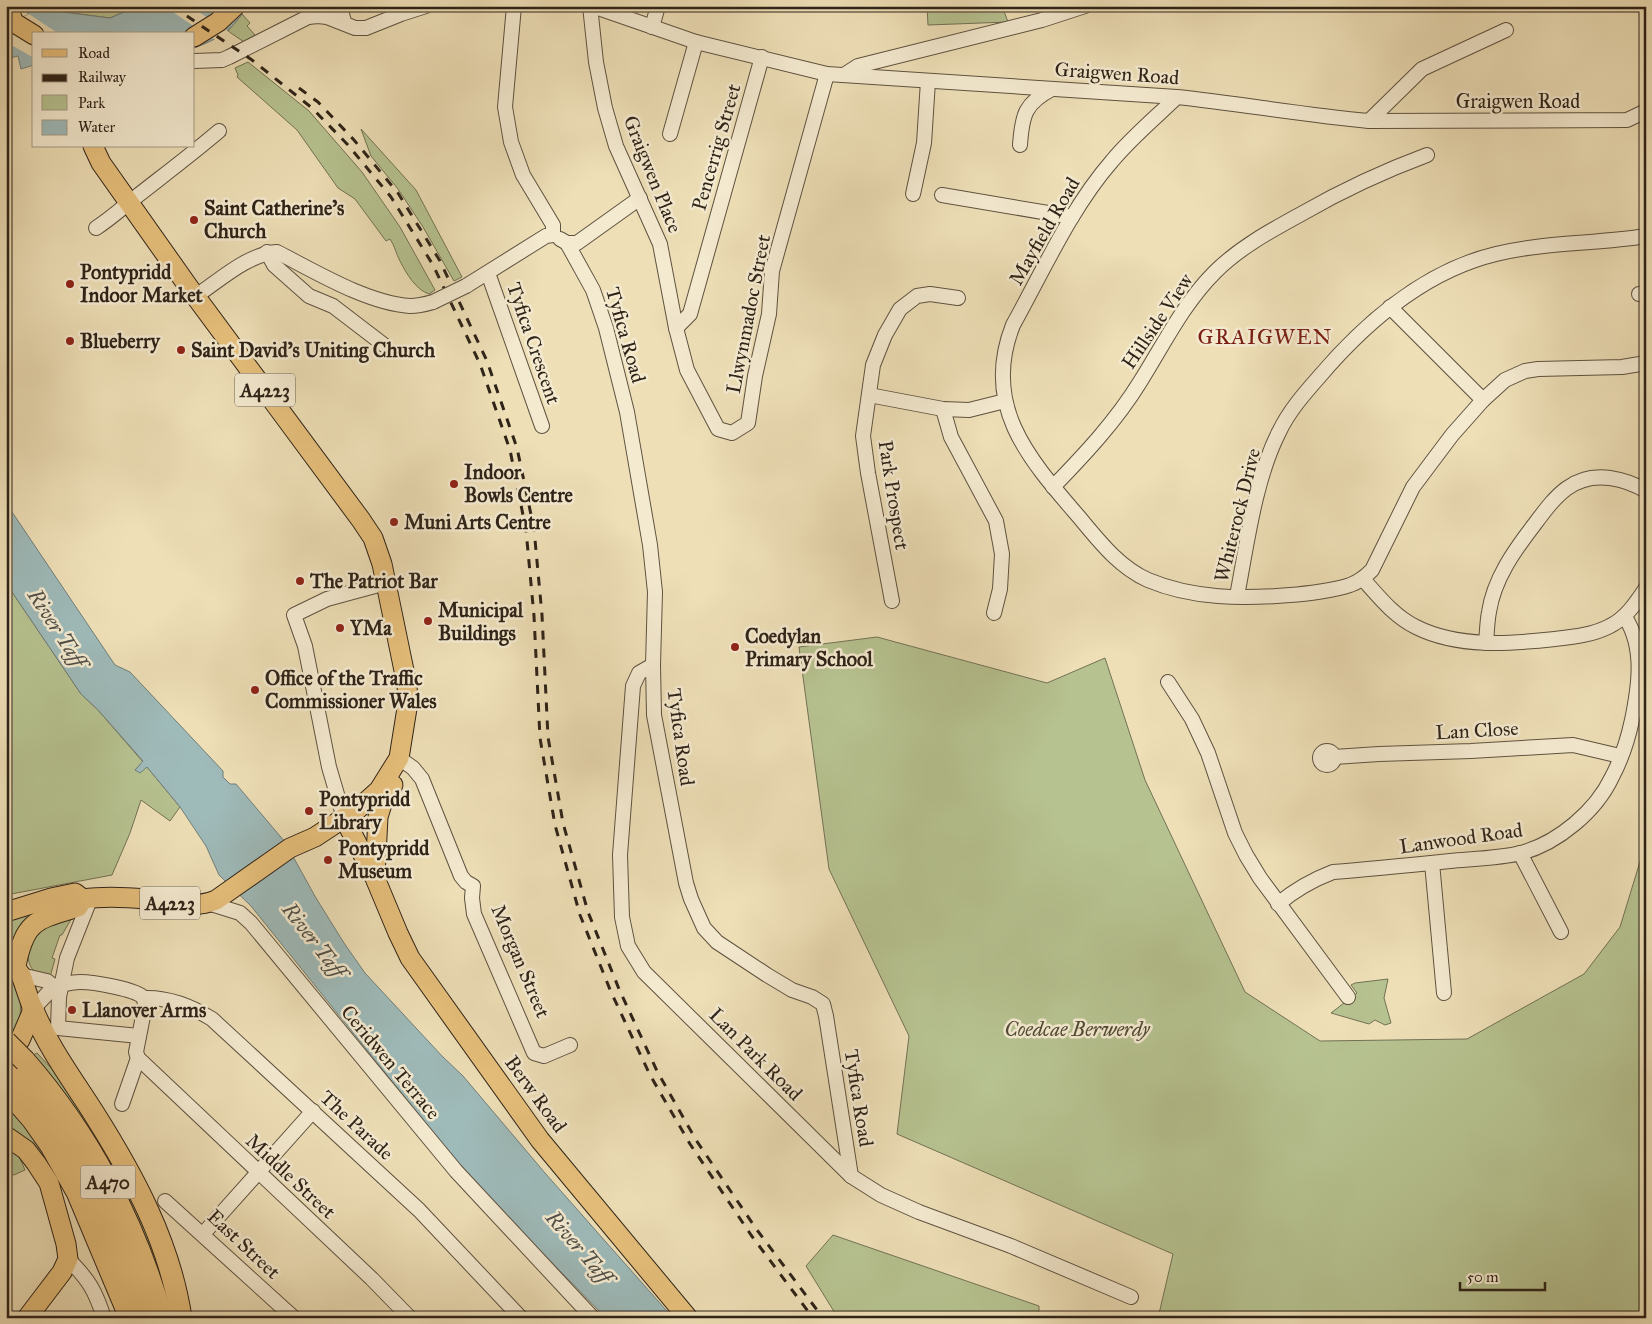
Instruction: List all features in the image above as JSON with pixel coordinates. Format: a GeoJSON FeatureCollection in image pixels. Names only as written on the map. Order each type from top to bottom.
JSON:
{"type":"FeatureCollection","features":[{"type":"Feature","properties":{"kind":"highway"},"geometry":{"type":"LineString","coordinates":[[33,1010],[42,1033],[104,1129],[144,1201],[162,1242],[172,1274],[181,1318]]}},
{"type":"Feature","properties":{"kind":"highway","name":"A470"},"geometry":{"type":"LineString","coordinates":[[6,1042],[11,1068],[62,1133],[105,1208],[131,1272],[145,1318]]}},
{"type":"Feature","properties":{"kind":"highway"},"geometry":{"type":"LineString","coordinates":[[11,1068],[32,1119],[51,1146],[77,1192],[130,1318]]}},
{"type":"Feature","properties":{"kind":"highway","name":"A470"},"geometry":{"type":"LineString","coordinates":[[11,1068],[44,1083],[69,1117],[117,1200],[152,1282],[162,1318]]}},
{"type":"Feature","properties":{"kind":"main road"},"geometry":{"type":"LineString","coordinates":[[195,36],[218,22],[235,6]]}},
{"type":"Feature","properties":{"kind":"main road"},"geometry":{"type":"LineString","coordinates":[[9,17],[32,34]]}},
{"type":"Feature","properties":{"kind":"main road","name":"A4223"},"geometry":{"type":"LineString","coordinates":[[6,912],[51,898],[76,893],[87,898],[148,899],[184,905],[212,901],[290,848],[315,837],[344,818],[359,808],[379,790],[398,758],[408,702],[407,685],[382,564],[373,538],[129,203],[101,163],[93,148]]}},
{"type":"Feature","properties":{"kind":"main road","name":"Berw Road"},"geometry":{"type":"LineString","coordinates":[[375,878],[378,817],[382,804],[397,778],[400,768],[398,758]]}},
{"type":"Feature","properties":{"kind":"main road","name":"Berw Road"},"geometry":{"type":"LineString","coordinates":[[344,818],[375,878],[410,958],[540,1140],[688,1318]]}},
{"type":"Feature","properties":{"kind":"main road"},"geometry":{"type":"LineString","coordinates":[[11,1068],[20,1040],[33,1010],[14,965],[23,938],[29,929],[45,918],[78,907],[87,898]]}},
{"type":"Feature","properties":{"kind":"main road"},"geometry":{"type":"LineString","coordinates":[[6,1136],[26,1150],[49,1183],[66,1244],[68,1259],[62,1272],[27,1318]]}},
{"type":"Feature","properties":{"kind":"street"},"geometry":{"type":"LineString","coordinates":[[195,61],[222,60],[229,57],[308,17],[320,6]]}},
{"type":"Feature","properties":{"kind":"street"},"geometry":{"type":"LineString","coordinates":[[340,6],[344,22]]}},
{"type":"Feature","properties":{"kind":"street"},"geometry":{"type":"LineString","coordinates":[[308,17],[324,17],[344,22],[355,28],[366,28],[426,6]]}},
{"type":"Feature","properties":{"kind":"street"},"geometry":{"type":"LineString","coordinates":[[514,6],[505,107],[506,116],[511,142],[523,175],[553,226],[553,235]]}},
{"type":"Feature","properties":{"kind":"street","name":"Graigwen Road"},"geometry":{"type":"LineString","coordinates":[[591,6],[696,42],[827,74],[844,76],[1177,97],[1369,121],[1627,120],[1646,111]]}},
{"type":"Feature","properties":{"kind":"street","name":"Graigwen Place"},"geometry":{"type":"LineString","coordinates":[[591,6],[596,62],[605,108],[616,146],[660,244],[676,328]]}},
{"type":"Feature","properties":{"kind":"street"},"geometry":{"type":"LineString","coordinates":[[652,27],[658,6]]}},
{"type":"Feature","properties":{"kind":"street"},"geometry":{"type":"LineString","coordinates":[[844,76],[858,66],[1042,20],[1085,6]]}},
{"type":"Feature","properties":{"kind":"street"},"geometry":{"type":"LineString","coordinates":[[1369,121],[1422,69],[1506,30]]}},
{"type":"Feature","properties":{"kind":"street"},"geometry":{"type":"LineString","coordinates":[[670,134],[696,42]]}},
{"type":"Feature","properties":{"kind":"street","name":"Pencerrig Street"},"geometry":{"type":"LineString","coordinates":[[676,328],[690,314],[762,57]]}},
{"type":"Feature","properties":{"kind":"street","name":"Llwynmadoc Street"},"geometry":{"type":"LineString","coordinates":[[676,328],[687,370],[718,429],[732,433],[748,423],[755,376],[769,314],[772,271],[827,74]]}},
{"type":"Feature","properties":{"kind":"street"},"geometry":{"type":"LineString","coordinates":[[913,194],[924,143],[928,81]]}},
{"type":"Feature","properties":{"kind":"street"},"geometry":{"type":"LineString","coordinates":[[1020,144],[1021,123],[1025,112],[1031,102],[1052,89]]}},
{"type":"Feature","properties":{"kind":"street","name":"Mayfield Road"},"geometry":{"type":"LineString","coordinates":[[1177,97],[1112,161],[1091,187],[1072,217],[1013,325],[1006,342],[1002,382],[1007,407],[1024,445],[1036,466],[1111,555],[1147,580],[1186,592],[1263,597],[1296,595],[1350,586],[1363,579]]}},
{"type":"Feature","properties":{"kind":"street"},"geometry":{"type":"LineString","coordinates":[[96,228],[116,215],[219,130]]}},
{"type":"Feature","properties":{"kind":"street","name":"Hillside View"},"geometry":{"type":"LineString","coordinates":[[1053,487],[1088,452],[1106,430],[1140,381],[1170,330],[1215,272],[1261,236],[1322,202],[1385,171],[1427,155]]}},
{"type":"Feature","properties":{"kind":"street"},"geometry":{"type":"LineString","coordinates":[[942,195],[1072,217]]}},
{"type":"Feature","properties":{"kind":"street"},"geometry":{"type":"LineString","coordinates":[[196,296],[255,256],[267,252],[277,252],[361,293],[388,302],[421,306],[466,286],[546,236],[553,235],[567,243],[577,242],[640,198]]}},
{"type":"Feature","properties":{"kind":"street","name":"Whiterock Drive"},"geometry":{"type":"LineString","coordinates":[[1237,596],[1259,489],[1278,433],[1293,408],[1334,359],[1357,336],[1410,293],[1472,261],[1520,249],[1646,236]]}},
{"type":"Feature","properties":{"kind":"street","name":"Tyfica Road"},"geometry":{"type":"LineString","coordinates":[[567,243],[593,290],[606,328],[627,412],[650,545],[655,592],[654,716],[686,883],[704,928],[717,942],[767,975],[823,1004],[852,1176]]}},
{"type":"Feature","properties":{"kind":"street"},"geometry":{"type":"LineString","coordinates":[[267,252],[274,265],[309,296],[333,306],[384,345]]}},
{"type":"Feature","properties":{"kind":"street","name":"Tyfica Crescent"},"geometry":{"type":"LineString","coordinates":[[488,273],[542,426]]}},
{"type":"Feature","properties":{"kind":"street","name":"Park Prospect"},"geometry":{"type":"LineString","coordinates":[[892,600],[868,474],[864,436],[873,365],[885,335],[900,309],[917,296],[930,294],[958,298]]}},
{"type":"Feature","properties":{"kind":"street"},"geometry":{"type":"LineString","coordinates":[[1390,308],[1483,400]]}},
{"type":"Feature","properties":{"kind":"street"},"geometry":{"type":"LineString","coordinates":[[1646,363],[1622,367],[1538,369],[1525,371],[1506,380],[1483,400],[1442,448],[1413,487],[1380,556],[1372,570],[1363,579],[1397,615],[1416,627],[1437,636],[1486,643],[1512,643],[1573,637],[1601,630],[1624,617],[1646,588]]}},
{"type":"Feature","properties":{"kind":"street"},"geometry":{"type":"LineString","coordinates":[[868,395],[943,409],[969,410],[1007,407]]}},
{"type":"Feature","properties":{"kind":"street"},"geometry":{"type":"LineString","coordinates":[[943,409],[951,437],[996,521],[1002,554],[1000,589],[994,613]]}},
{"type":"Feature","properties":{"kind":"street"},"geometry":{"type":"LineString","coordinates":[[1486,643],[1489,611],[1496,587],[1505,567],[1550,503],[1561,492],[1583,479],[1597,476],[1629,483],[1646,491]]}},
{"type":"Feature","properties":{"kind":"street"},"geometry":{"type":"LineString","coordinates":[[344,818],[329,767],[305,646],[294,615],[327,599],[386,583]]}},
{"type":"Feature","properties":{"kind":"street","name":"Lanwood Road"},"geometry":{"type":"LineString","coordinates":[[1278,904],[1301,887],[1333,872],[1520,853],[1549,841],[1582,817],[1597,800],[1612,778],[1631,726],[1637,697],[1638,656],[1629,624],[1624,617]]}},
{"type":"Feature","properties":{"kind":"street","name":"Lan Park Road"},"geometry":{"type":"LineString","coordinates":[[653,666],[639,673],[633,686],[620,855],[622,917],[628,946],[644,972],[852,1176],[881,1195],[918,1212],[1011,1246],[1131,1297]]}},
{"type":"Feature","properties":{"kind":"street"},"geometry":{"type":"LineString","coordinates":[[1168,682],[1192,719],[1208,753],[1239,840],[1260,878],[1348,997]]}},
{"type":"Feature","properties":{"kind":"street","name":"Lan Close"},"geometry":{"type":"LineString","coordinates":[[1334,757],[1573,745],[1620,756]]}},
{"type":"Feature","properties":{"kind":"street","name":"Morgan Street"},"geometry":{"type":"LineString","coordinates":[[398,758],[413,768],[422,779],[461,876],[473,886],[474,914],[534,1052],[544,1056],[570,1045]]}},
{"type":"Feature","properties":{"kind":"street"},"geometry":{"type":"LineString","coordinates":[[1520,853],[1561,932]]}},
{"type":"Feature","properties":{"kind":"street"},"geometry":{"type":"LineString","coordinates":[[1432,863],[1444,994]]}},
{"type":"Feature","properties":{"kind":"street"},"geometry":{"type":"LineString","coordinates":[[87,898],[87,910],[57,985],[58,1028],[139,1036]]}},
{"type":"Feature","properties":{"kind":"street","name":"Ceridwen Terrace"},"geometry":{"type":"LineString","coordinates":[[212,901],[240,913],[251,923],[456,1171],[593,1318]]}},
{"type":"Feature","properties":{"kind":"street"},"geometry":{"type":"LineString","coordinates":[[14,965],[57,985]]}},
{"type":"Feature","properties":{"kind":"street","name":"The Parade"},"geometry":{"type":"LineString","coordinates":[[57,985],[80,982],[122,988],[138,993],[144,998],[173,1001],[195,1009],[212,1019],[419,1210],[521,1318]]}},
{"type":"Feature","properties":{"kind":"street"},"geometry":{"type":"LineString","coordinates":[[33,1010],[39,1001],[57,985]]}},
{"type":"Feature","properties":{"kind":"street"},"geometry":{"type":"LineString","coordinates":[[122,1104],[141,1061],[136,1052],[145,1006],[144,998]]}},
{"type":"Feature","properties":{"kind":"street","name":"Middle Street"},"geometry":{"type":"LineString","coordinates":[[141,1061],[372,1279],[410,1318]]}},
{"type":"Feature","properties":{"kind":"street"},"geometry":{"type":"LineString","coordinates":[[203,1234],[313,1111]]}},
{"type":"Feature","properties":{"kind":"street","name":"East Street"},"geometry":{"type":"LineString","coordinates":[[166,1201],[294,1318]]}},
{"type":"Feature","properties":{"kind":"street"},"geometry":{"type":"LineString","coordinates":[[68,1259],[87,1279],[96,1294],[104,1318]]}},
{"type":"Feature","properties":{"kind":"green space"},"geometry":{"type":"Polygon","coordinates":[[[20,6],[138,6],[110,18],[40,9],[25,11],[20,6]]]}},
{"type":"Feature","properties":{"kind":"green space"},"geometry":{"type":"Polygon","coordinates":[[[927,6],[1002,6],[1008,22],[928,25],[927,6]]]}},
{"type":"Feature","properties":{"kind":"green space"},"geometry":{"type":"Polygon","coordinates":[[[242,14],[250,23],[247,26],[255,35],[244,42],[228,31],[242,14]]]}},
{"type":"Feature","properties":{"kind":"green space"},"geometry":{"type":"Polygon","coordinates":[[[248,62],[309,111],[362,172],[400,227],[435,290],[429,294],[416,285],[402,266],[390,239],[386,241],[355,199],[338,188],[297,130],[237,77],[235,68],[248,62]]]}},
{"type":"Feature","properties":{"kind":"green space"},"geometry":{"type":"Polygon","coordinates":[[[361,129],[416,190],[462,277],[454,281],[423,227],[398,189],[371,156],[361,129]]]}},
{"type":"Feature","properties":{"kind":"green space"},"geometry":{"type":"Polygon","coordinates":[[[6,583],[81,694],[98,710],[143,762],[135,770],[147,767],[180,807],[170,821],[141,800],[130,833],[112,875],[6,895],[6,583]]]}},
{"type":"Feature","properties":{"kind":"green space","name":"Coedcae Berwerdy"},"geometry":{"type":"Polygon","coordinates":[[[877,637],[1047,683],[1105,658],[1145,780],[1245,992],[1320,1041],[1467,1039],[1584,974],[1620,927],[1646,842],[1646,1318],[1158,1318],[1173,1254],[897,1134],[909,1036],[829,869],[799,647],[877,637]]]}},
{"type":"Feature","properties":{"kind":"green space"},"geometry":{"type":"Polygon","coordinates":[[[76,898],[10,945],[6,942],[6,920],[76,898]]]}},
{"type":"Feature","properties":{"kind":"green space"},"geometry":{"type":"Polygon","coordinates":[[[73,916],[62,935],[60,935],[52,958],[55,959],[50,977],[35,972],[29,962],[28,950],[35,933],[42,927],[73,916]]]}},
{"type":"Feature","properties":{"kind":"green space"},"geometry":{"type":"Polygon","coordinates":[[[6,967],[21,995],[20,1017],[13,1034],[6,1028],[6,967]]]}},
{"type":"Feature","properties":{"kind":"green space"},"geometry":{"type":"Polygon","coordinates":[[[1388,979],[1384,998],[1391,1023],[1385,1025],[1375,1020],[1369,1024],[1331,1013],[1357,993],[1351,985],[1388,979]]]}},
{"type":"Feature","properties":{"kind":"green space"},"geometry":{"type":"Polygon","coordinates":[[[37,1053],[53,1070],[87,1114],[154,1241],[174,1318],[148,1245],[128,1198],[104,1152],[83,1120],[33,1055],[37,1053]]]}},
{"type":"Feature","properties":{"kind":"green space"},"geometry":{"type":"Polygon","coordinates":[[[6,1096],[57,1168],[53,1172],[36,1147],[6,1124],[6,1096]]]}},
{"type":"Feature","properties":{"kind":"green space"},"geometry":{"type":"Polygon","coordinates":[[[6,1149],[19,1156],[25,1170],[14,1175],[6,1173],[6,1149]]]}},
{"type":"Feature","properties":{"kind":"green space"},"geometry":{"type":"Polygon","coordinates":[[[833,1235],[1039,1306],[1039,1318],[838,1318],[806,1266],[833,1235]]]}},
{"type":"Feature","properties":{"kind":"water"},"geometry":{"type":"Polygon","coordinates":[[[138,6],[240,6],[242,14],[232,27],[221,36],[195,48],[195,32],[32,32],[32,66],[21,69],[18,56],[6,59],[6,26],[29,14],[25,11],[40,9],[110,18],[138,6]]]}},
{"type":"Feature","properties":{"kind":"water","name":"River Taff"},"geometry":{"type":"Polygon","coordinates":[[[6,503],[115,665],[130,672],[223,771],[223,777],[230,784],[236,784],[285,842],[316,898],[365,973],[463,1076],[545,1173],[673,1318],[606,1318],[473,1182],[251,906],[219,875],[206,846],[180,807],[147,767],[140,773],[135,770],[143,761],[98,710],[81,694],[6,583],[6,503]]]}},
{"type":"Feature","properties":{"kind":"pier"},"geometry":{"type":"Polygon","coordinates":[[[164,6],[190,6],[208,18],[240,6],[242,14],[225,29],[230,33],[217,41],[212,38],[195,47],[195,32],[186,32],[195,27],[164,6]]]}},
{"type":"Feature","properties":{"kind":"pier"},"geometry":{"type":"Polygon","coordinates":[[[29,14],[56,32],[32,32],[32,57],[6,42],[6,26],[29,14]]]}},
{"type":"Feature","properties":{"kind":"railway"},"geometry":{"type":"LineString","coordinates":[[172,6],[252,60],[312,108],[348,145],[391,197],[433,265],[480,364],[510,450],[526,530],[534,616],[540,738],[555,825],[580,915],[611,992],[650,1075],[690,1144],[751,1235],[813,1318]]}},
{"type":"Feature","properties":{"kind":"railway"},"geometry":{"type":"LineString","coordinates":[[299,88],[318,102],[354,140],[398,193],[440,261],[487,361],[517,448],[534,529],[542,615],[548,737],[563,823],[588,912],[619,989],[657,1071],[696,1140],[757,1230],[823,1318]]}},
{"type":"Feature","properties":{"kind":"place","name":"Saint Catherine's Church"},"geometry":{"type":"Point","coordinates":[194,220]}},
{"type":"Feature","properties":{"kind":"place","name":"Pontypridd Indoor Market"},"geometry":{"type":"Point","coordinates":[70,284]}},
{"type":"Feature","properties":{"kind":"place","name":"Blueberry"},"geometry":{"type":"Point","coordinates":[70,341]}},
{"type":"Feature","properties":{"kind":"place","name":"Saint David's Uniting Church"},"geometry":{"type":"Point","coordinates":[181,350]}},
{"type":"Feature","properties":{"kind":"place","name":"Indoor Bowls Centre"},"geometry":{"type":"Point","coordinates":[454,484]}},
{"type":"Feature","properties":{"kind":"place","name":"Muni Arts Centre"},"geometry":{"type":"Point","coordinates":[394,522]}},
{"type":"Feature","properties":{"kind":"place","name":"The Patriot Bar"},"geometry":{"type":"Point","coordinates":[300,581]}},
{"type":"Feature","properties":{"kind":"place","name":"Municipal Buildings"},"geometry":{"type":"Point","coordinates":[428,621]}},
{"type":"Feature","properties":{"kind":"place","name":"YMa"},"geometry":{"type":"Point","coordinates":[340,628]}},
{"type":"Feature","properties":{"kind":"place","name":"Coedylan Primary School"},"geometry":{"type":"Point","coordinates":[735,647]}},
{"type":"Feature","properties":{"kind":"place","name":"Office of the Traffic Commissioner Wales"},"geometry":{"type":"Point","coordinates":[255,690]}},
{"type":"Feature","properties":{"kind":"place","name":"Pontypridd Library"},"geometry":{"type":"Point","coordinates":[309,811]}},
{"type":"Feature","properties":{"kind":"place","name":"Pontypridd Museum"},"geometry":{"type":"Point","coordinates":[328,860]}},
{"type":"Feature","properties":{"kind":"place","name":"Llanover Arms"},"geometry":{"type":"Point","coordinates":[72,1010]}},
{"type":"Feature","properties":{"kind":"district","name":"GRAIGWEN"},"geometry":{"type":"Point","coordinates":[1265,336]}}]}
